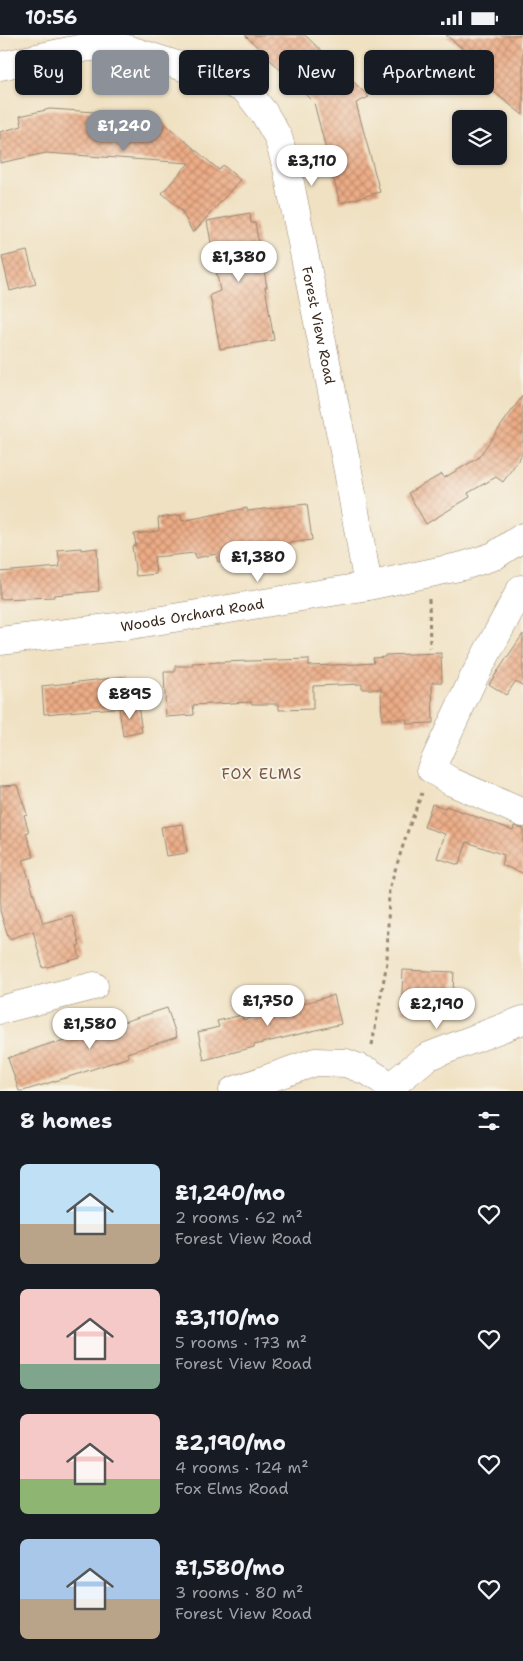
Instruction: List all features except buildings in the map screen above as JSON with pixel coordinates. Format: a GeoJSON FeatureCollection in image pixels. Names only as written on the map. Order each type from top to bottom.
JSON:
{"type":"FeatureCollection","features":[{"type":"Feature","properties":{"kind":"street","name":"Forest View Road"},"geometry":{"type":"LineString","coordinates":[[0,66],[88,47],[124,48],[177,64],[245,89],[264,113],[278,137],[287,167],[348,471],[368,586]]}},
{"type":"Feature","properties":{"kind":"street","name":"Woods Orchard Road"},"geometry":{"type":"LineString","coordinates":[[0,641],[125,625],[368,586],[463,566],[494,556],[523,537]]}},
{"type":"Feature","properties":{"kind":"street"},"geometry":{"type":"LineString","coordinates":[[494,556],[522,589],[473,679],[431,769],[452,782],[523,813]]}},
{"type":"Feature","properties":{"kind":"street"},"geometry":{"type":"LineString","coordinates":[[0,1010],[94,986]]}},
{"type":"Feature","properties":{"kind":"street"},"geometry":{"type":"LineString","coordinates":[[233,1091],[315,1062],[346,1063],[369,1072],[390,1089],[427,1057],[523,1020]]}},
{"type":"Feature","properties":{"kind":"path"},"geometry":{"type":"LineString","coordinates":[[425,574],[429,598],[430,648]]}},
{"type":"Feature","properties":{"kind":"path"},"geometry":{"type":"LineString","coordinates":[[369,1072],[387,962],[389,889],[409,827],[431,769]]}},
{"type":"Feature","properties":{"kind":"district","name":"FOX ELMS"},"geometry":{"type":"Point","coordinates":[262,774]}}]}
